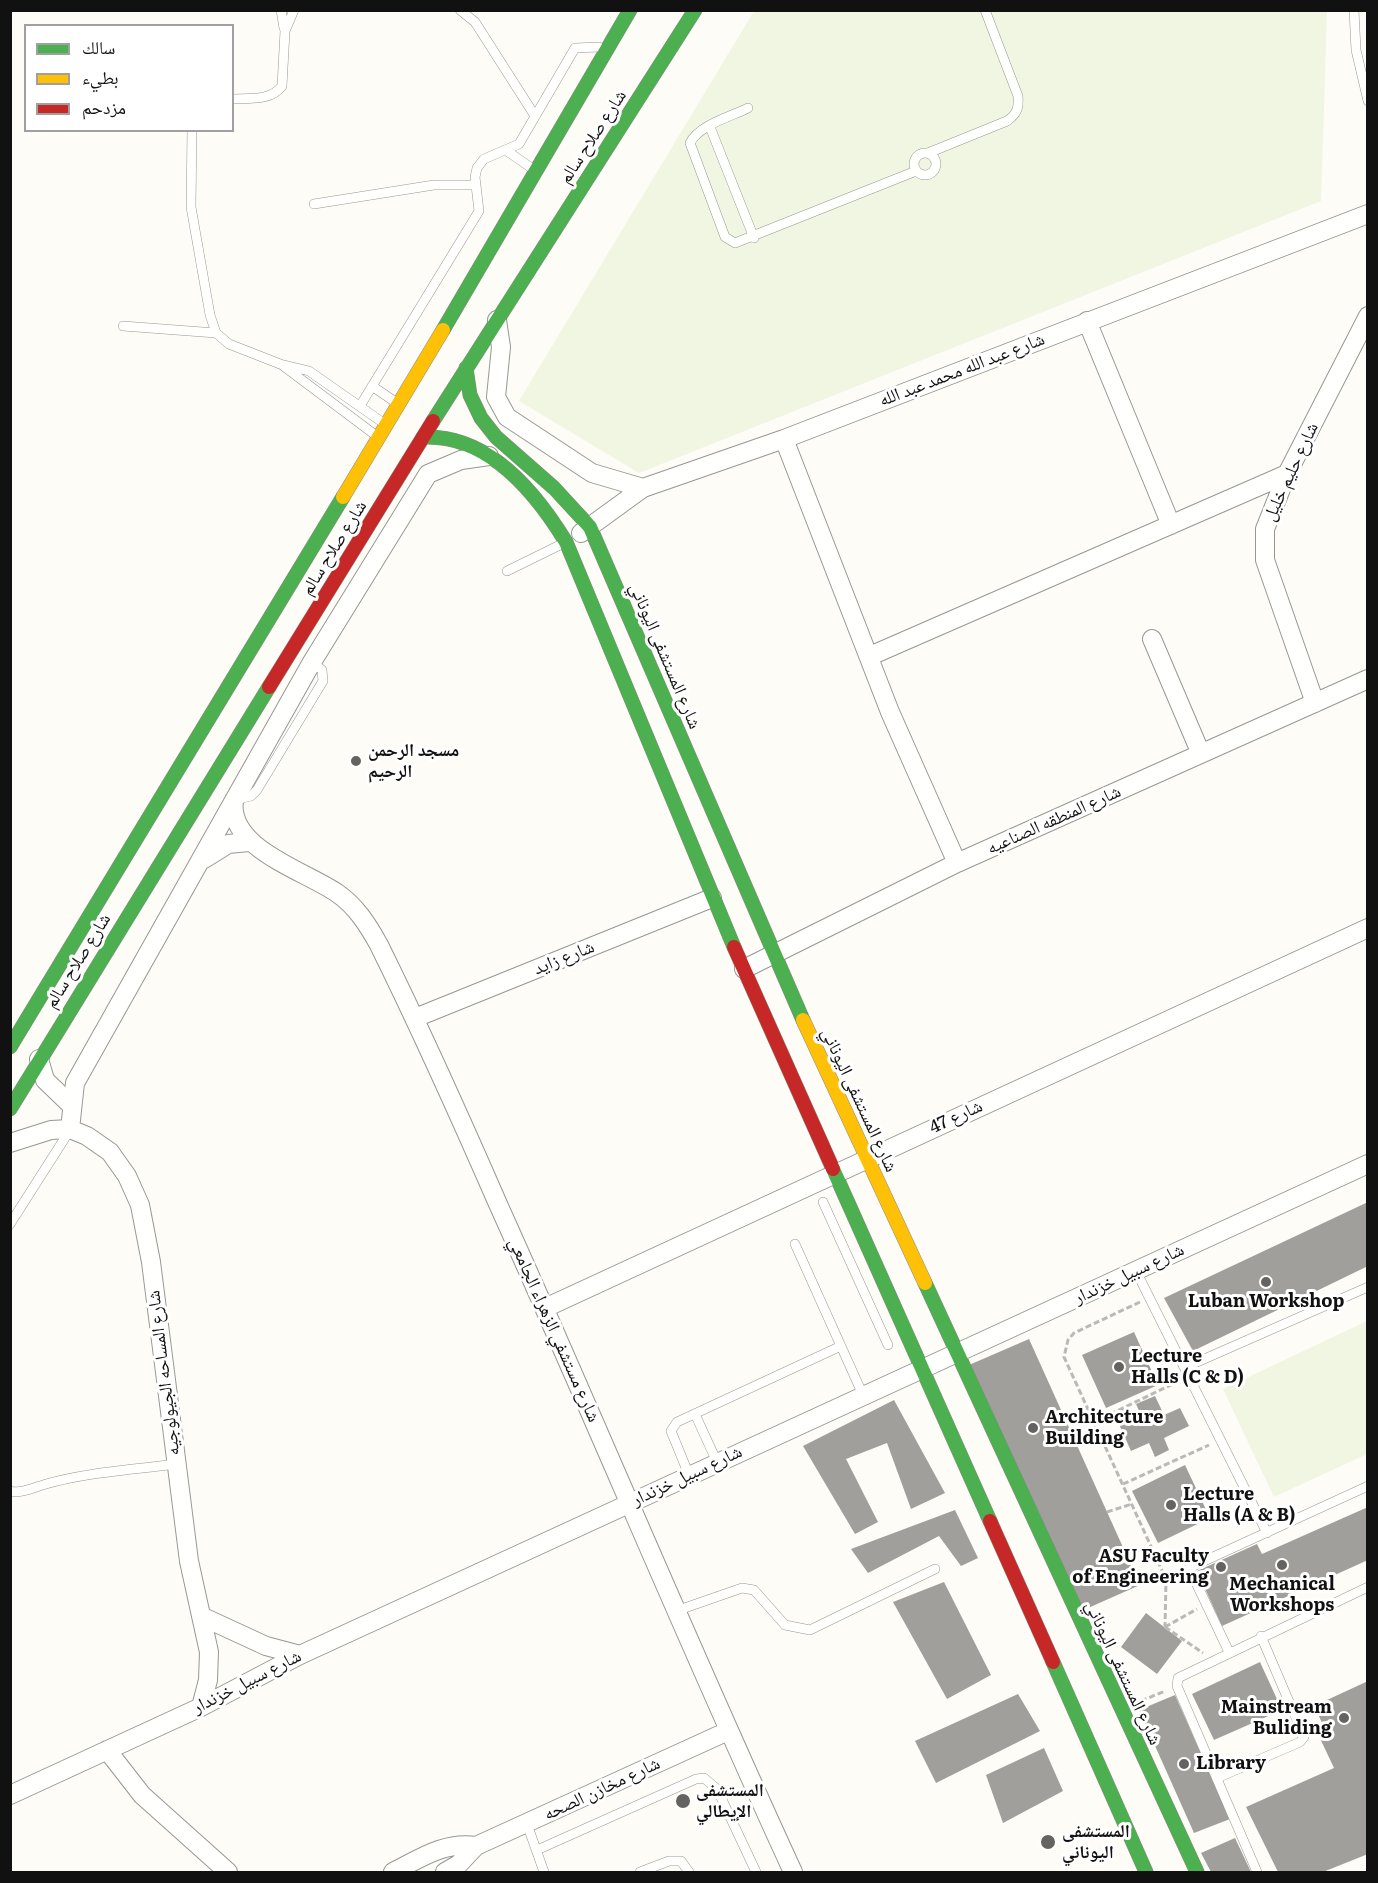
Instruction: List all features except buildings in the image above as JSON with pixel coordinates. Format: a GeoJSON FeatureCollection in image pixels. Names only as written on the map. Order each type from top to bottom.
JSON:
{"type":"FeatureCollection","features":[{"type":"Feature","properties":{"kind":"main road","name":"شارع صلاح سالم"},"geometry":{"type":"LineString","coordinates":[[10,1047],[399,404],[491,219],[537,172],[630,10]]}},
{"type":"Feature","properties":{"kind":"main road","name":"شارع صلاح سالم"},"geometry":{"type":"LineString","coordinates":[[10,1109],[466,368],[695,10]]}},
{"type":"Feature","properties":{"kind":"main road","name":"شارع المستشفى اليوناني"},"geometry":{"type":"LineString","coordinates":[[466,368],[470,399],[485,427],[571,502],[590,527],[773,954],[1197,1872]]}},
{"type":"Feature","properties":{"kind":"main road"},"geometry":{"type":"LineString","coordinates":[[423,437],[453,438],[468,443],[489,456],[539,502],[566,542],[712,898],[1146,1872]]}},
{"type":"Feature","properties":{"kind":"street","name":"شارع عبد الله محمد عبد الله"},"geometry":{"type":"LineString","coordinates":[[566,542],[643,488],[784,439],[1368,214]]}},
{"type":"Feature","properties":{"kind":"street","name":"شارع حليم خليل"},"geometry":{"type":"LineString","coordinates":[[1315,703],[1265,560],[1265,529],[1287,474],[1368,316]]}},
{"type":"Feature","properties":{"kind":"street"},"geometry":{"type":"LineString","coordinates":[[497,320],[501,347],[496,397],[507,417],[592,473],[643,488]]}},
{"type":"Feature","properties":{"kind":"street"},"geometry":{"type":"LineString","coordinates":[[1087,321],[1171,525]]}},
{"type":"Feature","properties":{"kind":"street"},"geometry":{"type":"LineString","coordinates":[[784,439],[914,771],[957,863]]}},
{"type":"Feature","properties":{"kind":"street"},"geometry":{"type":"LineString","coordinates":[[10,1143],[51,1130],[70,1129],[75,1083],[312,662],[428,474],[461,460],[489,456]]}},
{"type":"Feature","properties":{"kind":"street"},"geometry":{"type":"LineString","coordinates":[[870,656],[1287,474]]}},
{"type":"Feature","properties":{"kind":"street"},"geometry":{"type":"LineString","coordinates":[[1152,639],[1201,754]]}},
{"type":"Feature","properties":{"kind":"street","name":"شارع المنطقه الصناعيه"},"geometry":{"type":"LineString","coordinates":[[744,969],[957,863],[1368,679]]}},
{"type":"Feature","properties":{"kind":"street","name":"شارع مستشفي الزهراء الجامعي"},"geometry":{"type":"LineString","coordinates":[[234,800],[232,812],[235,824],[249,842],[337,893],[352,905],[374,936],[415,1018],[545,1308],[728,1731],[794,1872]]}},
{"type":"Feature","properties":{"kind":"street"},"geometry":{"type":"LineString","coordinates":[[202,861],[209,854],[228,844],[249,842]]}},
{"type":"Feature","properties":{"kind":"street","name":"شارع زايد"},"geometry":{"type":"LineString","coordinates":[[415,1018],[712,898]]}},
{"type":"Feature","properties":{"kind":"street","name":"شارع 47"},"geometry":{"type":"LineString","coordinates":[[545,1308],[1368,928]]}},
{"type":"Feature","properties":{"kind":"street"},"geometry":{"type":"LineString","coordinates":[[39,1059],[45,1080],[72,1106]]}},
{"type":"Feature","properties":{"kind":"street","name":"شارع المساحه الجيولوجيه"},"geometry":{"type":"LineString","coordinates":[[70,1129],[87,1136],[110,1152],[127,1176],[140,1204],[151,1262],[189,1561],[207,1638],[210,1666],[201,1707]]}},
{"type":"Feature","properties":{"kind":"street","name":"شارع سبيل خزندار"},"geometry":{"type":"LineString","coordinates":[[10,1795],[201,1707],[300,1655],[689,1474],[1368,1164]]}},
{"type":"Feature","properties":{"kind":"street"},"geometry":{"type":"LineString","coordinates":[[201,1616],[266,1646],[300,1655]]}},
{"type":"Feature","properties":{"kind":"street","name":"شارع مخازن الصحه"},"geometry":{"type":"LineString","coordinates":[[445,1872],[459,1864],[476,1846],[728,1731]]}},
{"type":"Feature","properties":{"kind":"street"},"geometry":{"type":"LineString","coordinates":[[107,1750],[142,1795],[228,1872]]}},
{"type":"Feature","properties":{"kind":"street","name":"شارع مخازن الصحه"},"geometry":{"type":"LineString","coordinates":[[393,1872],[441,1848],[476,1846]]}},
{"type":"Feature","properties":{"kind":"lane"},"geometry":{"type":"LineString","coordinates":[[234,99],[268,96],[276,93],[282,86],[285,31],[281,10]]}},
{"type":"Feature","properties":{"kind":"lane"},"geometry":{"type":"LineString","coordinates":[[285,31],[294,10]]}},
{"type":"Feature","properties":{"kind":"lane"},"geometry":{"type":"LineString","coordinates":[[460,10],[475,22],[535,116]]}},
{"type":"Feature","properties":{"kind":"lane"},"geometry":{"type":"LineString","coordinates":[[916,171],[916,157],[1007,121],[1015,115],[1019,106],[1018,96],[985,10]]}},
{"type":"Feature","properties":{"kind":"lane"},"geometry":{"type":"LineString","coordinates":[[1356,11],[1356,50],[1368,101]]}},
{"type":"Feature","properties":{"kind":"lane"},"geometry":{"type":"LineString","coordinates":[[360,406],[491,219],[476,185],[477,168],[484,159],[519,144],[575,48],[608,46]]}},
{"type":"Feature","properties":{"kind":"lane"},"geometry":{"type":"LineString","coordinates":[[748,108],[694,135],[690,143],[690,151],[725,237],[735,243],[754,238],[916,171],[925,175],[934,171],[936,161],[928,153]]}},
{"type":"Feature","properties":{"kind":"lane"},"geometry":{"type":"LineString","coordinates":[[710,127],[754,238]]}},
{"type":"Feature","properties":{"kind":"lane"},"geometry":{"type":"LineString","coordinates":[[192,132],[189,177],[192,215],[216,333],[228,344],[280,364],[309,371],[386,425]]}},
{"type":"Feature","properties":{"kind":"lane"},"geometry":{"type":"LineString","coordinates":[[507,151],[537,172]]}},
{"type":"Feature","properties":{"kind":"lane"},"geometry":{"type":"LineString","coordinates":[[314,204],[434,185],[476,185]]}},
{"type":"Feature","properties":{"kind":"lane"},"geometry":{"type":"LineString","coordinates":[[123,326],[216,333]]}},
{"type":"Feature","properties":{"kind":"lane"},"geometry":{"type":"LineString","coordinates":[[280,364],[379,437]]}},
{"type":"Feature","properties":{"kind":"lane"},"geometry":{"type":"LineString","coordinates":[[372,386],[399,404]]}},
{"type":"Feature","properties":{"kind":"lane"},"geometry":{"type":"LineString","coordinates":[[507,571],[566,542]]}},
{"type":"Feature","properties":{"kind":"lane"},"geometry":{"type":"LineString","coordinates":[[10,1224],[70,1129]]}},
{"type":"Feature","properties":{"kind":"lane"},"geometry":{"type":"LineString","coordinates":[[823,1202],[888,1345]]}},
{"type":"Feature","properties":{"kind":"lane"},"geometry":{"type":"LineString","coordinates":[[795,1244],[863,1395]]}},
{"type":"Feature","properties":{"kind":"lane"},"geometry":{"type":"LineString","coordinates":[[855,1273],[875,1263]]}},
{"type":"Feature","properties":{"kind":"lane"},"geometry":{"type":"LineString","coordinates":[[1136,1270],[1267,1533]]}},
{"type":"Feature","properties":{"kind":"lane"},"geometry":{"type":"LineString","coordinates":[[1188,1371],[1368,1287]]}},
{"type":"Feature","properties":{"kind":"lane"},"geometry":{"type":"LineString","coordinates":[[689,1474],[671,1431],[677,1422],[841,1346]]}},
{"type":"Feature","properties":{"kind":"lane"},"geometry":{"type":"LineString","coordinates":[[695,1414],[717,1462]]}},
{"type":"Feature","properties":{"kind":"lane"},"geometry":{"type":"LineString","coordinates":[[10,1491],[16,1493],[48,1483],[107,1472],[175,1464]]}},
{"type":"Feature","properties":{"kind":"lane"},"geometry":{"type":"LineString","coordinates":[[1229,1652],[1189,1568],[1368,1486]]}},
{"type":"Feature","properties":{"kind":"lane"},"geometry":{"type":"LineString","coordinates":[[676,1611],[742,1588],[754,1590],[785,1625],[810,1630],[936,1569]]}},
{"type":"Feature","properties":{"kind":"lane"},"geometry":{"type":"LineString","coordinates":[[1257,1872],[1177,1682],[1181,1675],[1368,1587]]}},
{"type":"Feature","properties":{"kind":"lane"},"geometry":{"type":"LineString","coordinates":[[1217,1778],[1300,1742],[1304,1737],[1262,1636]]}},
{"type":"Feature","properties":{"kind":"lane"},"geometry":{"type":"LineString","coordinates":[[537,1850],[696,1779],[704,1778],[717,1789],[756,1872]]}},
{"type":"Feature","properties":{"kind":"lane"},"geometry":{"type":"LineString","coordinates":[[527,1824],[544,1872]]}},
{"type":"Feature","properties":{"kind":"lane"},"geometry":{"type":"LineString","coordinates":[[669,1861],[671,1872]]}},
{"type":"Feature","properties":{"kind":"lane"},"geometry":{"type":"LineString","coordinates":[[640,1872],[669,1861],[681,1861],[689,1872]]}},
{"type":"Feature","properties":{"kind":"path"},"geometry":{"type":"LineString","coordinates":[[1149,1297],[1074,1333],[1068,1340],[1064,1357],[1166,1579],[1165,1628]]}},
{"type":"Feature","properties":{"kind":"path"},"geometry":{"type":"LineString","coordinates":[[1094,1422],[1188,1371]]}},
{"type":"Feature","properties":{"kind":"path"},"geometry":{"type":"LineString","coordinates":[[1123,1484],[1221,1440]]}},
{"type":"Feature","properties":{"kind":"path"},"geometry":{"type":"LineString","coordinates":[[1107,1512],[1132,1504]]}},
{"type":"Feature","properties":{"kind":"path"},"geometry":{"type":"LineString","coordinates":[[1165,1628],[1206,1604]]}},
{"type":"Feature","properties":{"kind":"path"},"geometry":{"type":"LineString","coordinates":[[1165,1628],[1214,1659]]}},
{"type":"Feature","properties":{"kind":"path"},"geometry":{"type":"LineString","coordinates":[[1136,1703],[1165,1690]]}},
{"type":"Feature","properties":{"kind":"green space"},"geometry":{"type":"Polygon","coordinates":[[[754,11],[1327,11],[1321,201],[639,473],[519,401],[754,11]]]}},
{"type":"Feature","properties":{"kind":"green space"},"geometry":{"type":"Polygon","coordinates":[[[1367,1321],[1367,1454],[1274,1497],[1223,1389],[1367,1321]]]}},
{"type":"Feature","properties":{"kind":"traffic: fast"},"geometry":{"type":"LineString","coordinates":[[443,330],[630,10]]}},
{"type":"Feature","properties":{"kind":"traffic: fast"},"geometry":{"type":"LineString","coordinates":[[433,421],[695,10]]}},
{"type":"Feature","properties":{"kind":"traffic: fast"},"geometry":{"type":"LineString","coordinates":[[466,368],[470,395],[481,418],[496,437],[554,488],[590,527],[803,1020]]}},
{"type":"Feature","properties":{"kind":"traffic: fast"},"geometry":{"type":"LineString","coordinates":[[423,437],[447,439],[468,445],[489,455],[507,469],[540,504],[566,542],[734,947]]}},
{"type":"Feature","properties":{"kind":"traffic: fast"},"geometry":{"type":"LineString","coordinates":[[10,1047],[343,497]]}},
{"type":"Feature","properties":{"kind":"traffic: fast"},"geometry":{"type":"LineString","coordinates":[[10,1109],[269,687]]}},
{"type":"Feature","properties":{"kind":"traffic: fast"},"geometry":{"type":"LineString","coordinates":[[833,1169],[990,1521]]}},
{"type":"Feature","properties":{"kind":"traffic: fast"},"geometry":{"type":"LineString","coordinates":[[925,1283],[1197,1872]]}},
{"type":"Feature","properties":{"kind":"traffic: fast"},"geometry":{"type":"LineString","coordinates":[[1053,1662],[1146,1872]]}},
{"type":"Feature","properties":{"kind":"traffic: slow"},"geometry":{"type":"LineString","coordinates":[[343,497],[443,330]]}},
{"type":"Feature","properties":{"kind":"traffic: slow"},"geometry":{"type":"LineString","coordinates":[[803,1020],[925,1283]]}},
{"type":"Feature","properties":{"kind":"traffic: jam"},"geometry":{"type":"LineString","coordinates":[[269,687],[433,421]]}},
{"type":"Feature","properties":{"kind":"traffic: jam"},"geometry":{"type":"LineString","coordinates":[[734,947],[833,1169]]}},
{"type":"Feature","properties":{"kind":"traffic: jam"},"geometry":{"type":"LineString","coordinates":[[990,1521],[1053,1662]]}},
{"type":"Feature","properties":{"kind":"place","name":"مسجد الرحمن الرحيم"},"geometry":{"type":"Point","coordinates":[356,761]}},
{"type":"Feature","properties":{"kind":"place","name":"Luban Workshop"},"geometry":{"type":"Point","coordinates":[1266,1282]}},
{"type":"Feature","properties":{"kind":"place","name":"Lecture Halls (C & D)"},"geometry":{"type":"Point","coordinates":[1119,1367]}},
{"type":"Feature","properties":{"kind":"place","name":"Architecture Building"},"geometry":{"type":"Point","coordinates":[1033,1428]}},
{"type":"Feature","properties":{"kind":"place","name":"Lecture Halls (A & B)"},"geometry":{"type":"Point","coordinates":[1171,1505]}},
{"type":"Feature","properties":{"kind":"place","name":"Mechanical Workshops"},"geometry":{"type":"Point","coordinates":[1282,1565]}},
{"type":"Feature","properties":{"kind":"place","name":"ASU Faculty of Engineering"},"geometry":{"type":"Point","coordinates":[1221,1567]}},
{"type":"Feature","properties":{"kind":"place","name":"Mainstream Buliding"},"geometry":{"type":"Point","coordinates":[1344,1718]}},
{"type":"Feature","properties":{"kind":"place","name":"Library"},"geometry":{"type":"Point","coordinates":[1184,1764]}},
{"type":"Feature","properties":{"kind":"place","name":"المستشفى الإيطالي"},"geometry":{"type":"Point","coordinates":[683,1801]}},
{"type":"Feature","properties":{"kind":"place","name":"المستشفى اليوناني"},"geometry":{"type":"Point","coordinates":[1048,1842]}}]}
